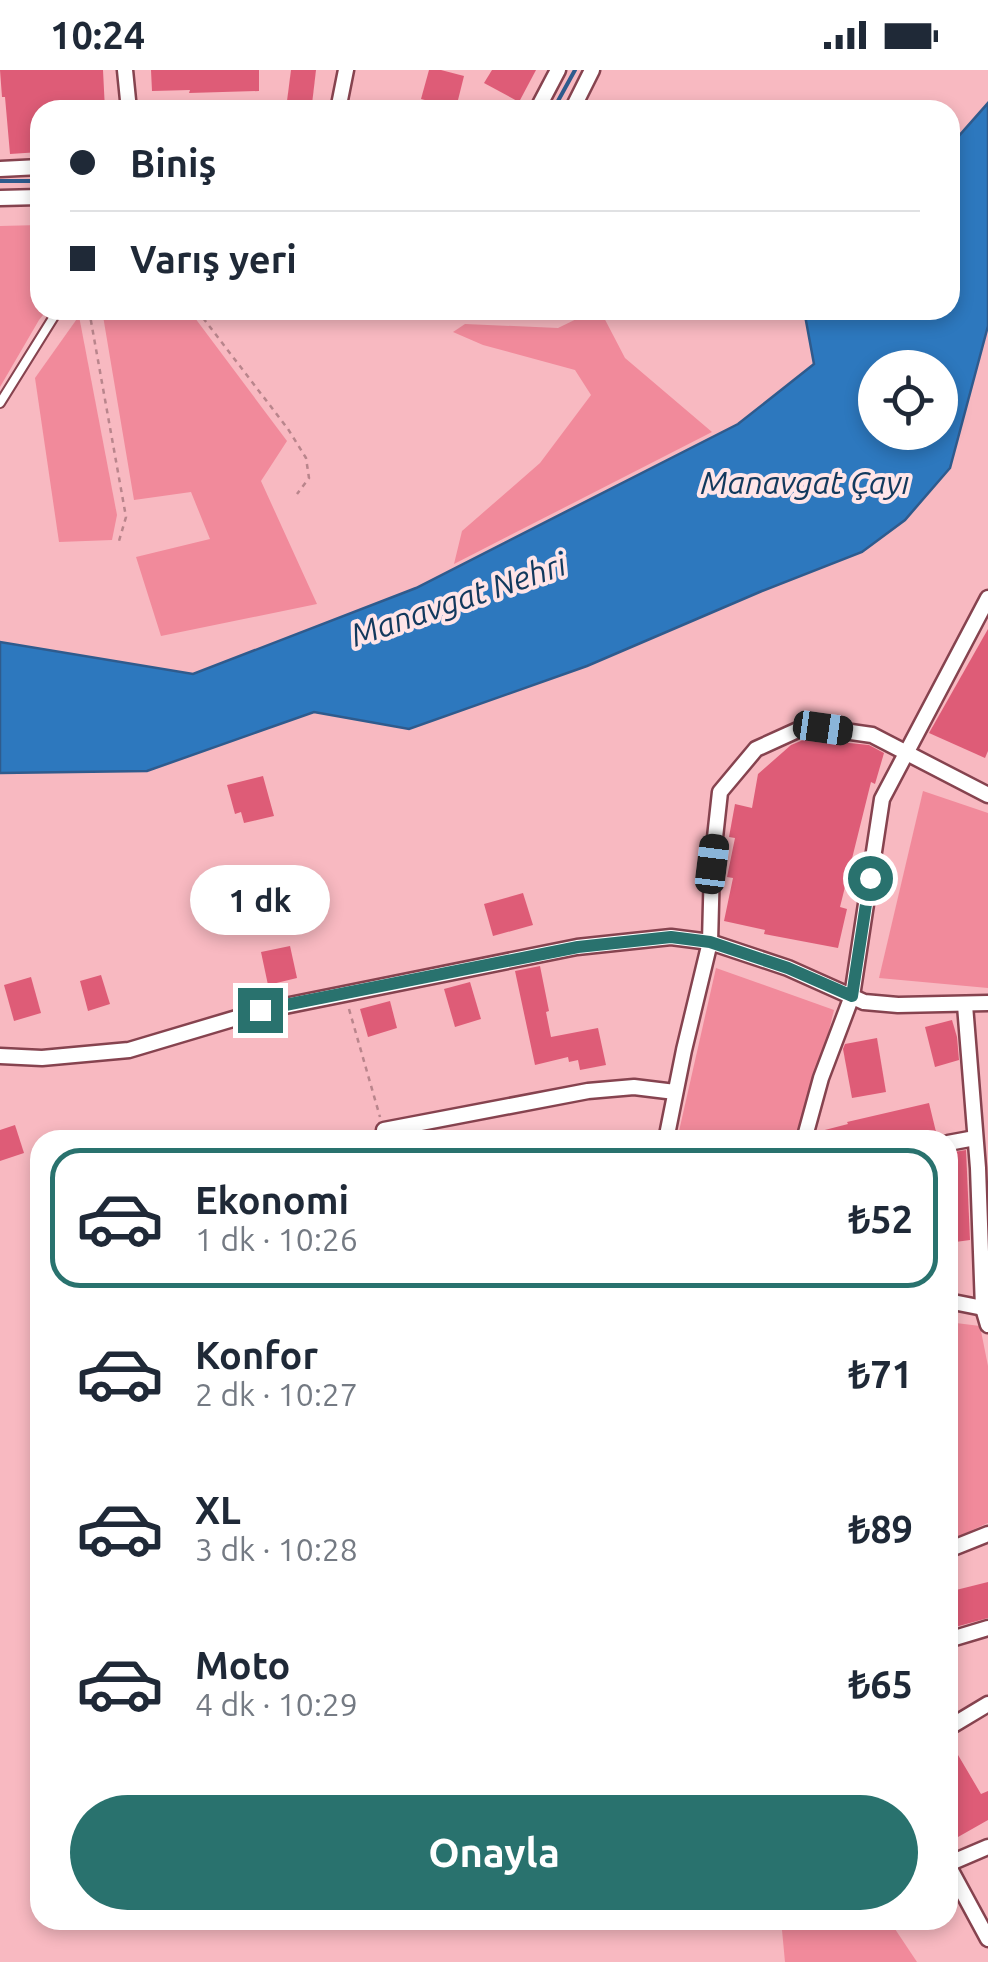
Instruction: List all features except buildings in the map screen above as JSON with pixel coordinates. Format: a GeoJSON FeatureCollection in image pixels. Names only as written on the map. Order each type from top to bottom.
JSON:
{"type":"FeatureCollection","features":[{"type":"Feature","properties":{"kind":"street"},"geometry":{"type":"LineString","coordinates":[[124,70],[127,100]]}},
{"type":"Feature","properties":{"kind":"street"},"geometry":{"type":"LineString","coordinates":[[340,100],[346,70]]}},
{"type":"Feature","properties":{"kind":"street"},"geometry":{"type":"LineString","coordinates":[[542,100],[558,70]]}},
{"type":"Feature","properties":{"kind":"street"},"geometry":{"type":"LineString","coordinates":[[577,100],[592,70]]}},
{"type":"Feature","properties":{"kind":"street"},"geometry":{"type":"LineString","coordinates":[[0,169],[30,168]]}},
{"type":"Feature","properties":{"kind":"street"},"geometry":{"type":"LineString","coordinates":[[0,198],[30,196]]}},
{"type":"Feature","properties":{"kind":"street"},"geometry":{"type":"LineString","coordinates":[[807,1130],[821,1078],[852,996],[882,799],[988,598]]}},
{"type":"Feature","properties":{"kind":"street"},"geometry":{"type":"LineString","coordinates":[[668,1130],[710,942],[712,864],[720,792],[756,749],[800,728],[872,735],[988,795]]}},
{"type":"Feature","properties":{"kind":"street"},"geometry":{"type":"LineString","coordinates":[[0,1056],[42,1058],[129,1050],[260,1010],[578,947],[671,937],[710,942],[788,968],[864,1002],[988,1003]]}},
{"type":"Feature","properties":{"kind":"street"},"geometry":{"type":"LineString","coordinates":[[965,1005],[983,1200],[983,1308],[988,1325]]}},
{"type":"Feature","properties":{"kind":"street"},"geometry":{"type":"LineString","coordinates":[[384,1130],[588,1091],[634,1087],[676,1092]]}},
{"type":"Feature","properties":{"kind":"street"},"geometry":{"type":"LineString","coordinates":[[958,1141],[975,1138]]}},
{"type":"Feature","properties":{"kind":"street"},"geometry":{"type":"LineString","coordinates":[[958,1303],[983,1308]]}},
{"type":"Feature","properties":{"kind":"street"},"geometry":{"type":"LineString","coordinates":[[958,1546],[988,1534]]}},
{"type":"Feature","properties":{"kind":"street"},"geometry":{"type":"LineString","coordinates":[[958,1637],[988,1628]]}},
{"type":"Feature","properties":{"kind":"street"},"geometry":{"type":"LineString","coordinates":[[958,1722],[988,1704]]}},
{"type":"Feature","properties":{"kind":"street"},"geometry":{"type":"LineString","coordinates":[[958,1860],[988,1847]]}},
{"type":"Feature","properties":{"kind":"street"},"geometry":{"type":"LineString","coordinates":[[958,1884],[988,1940]]}},
{"type":"Feature","properties":{"kind":"lane"},"geometry":{"type":"LineString","coordinates":[[0,403],[52,320]]}},
{"type":"Feature","properties":{"kind":"path"},"geometry":{"type":"LineString","coordinates":[[91,320],[126,517],[119,541]]}},
{"type":"Feature","properties":{"kind":"path"},"geometry":{"type":"LineString","coordinates":[[205,320],[306,458],[308,478],[297,494]]}},
{"type":"Feature","properties":{"kind":"path"},"geometry":{"type":"LineString","coordinates":[[345,993],[384,1130]]}},
{"type":"Feature","properties":{"kind":"shaded area"},"geometry":{"type":"Polygon","coordinates":[[[30,225],[30,320],[39,320],[0,387],[0,226],[30,225]]]}},
{"type":"Feature","properties":{"kind":"shaded area"},"geometry":{"type":"Polygon","coordinates":[[[80,320],[117,515],[112,540],[59,542],[35,378],[80,320]]]}},
{"type":"Feature","properties":{"kind":"shaded area"},"geometry":{"type":"Polygon","coordinates":[[[104,320],[196,320],[287,441],[261,481],[317,604],[161,636],[136,557],[210,539],[191,492],[134,500],[104,320]]]}},
{"type":"Feature","properties":{"kind":"shaded area"},"geometry":{"type":"Polygon","coordinates":[[[574,320],[605,320],[625,358],[712,432],[454,564],[462,531],[540,463],[591,395],[575,370],[483,345],[453,332],[465,324],[558,328],[574,320]]]}},
{"type":"Feature","properties":{"kind":"shaded area"},"geometry":{"type":"Polygon","coordinates":[[[923,791],[988,813],[988,988],[879,978],[923,791]]]}},
{"type":"Feature","properties":{"kind":"shaded area"},"geometry":{"type":"Polygon","coordinates":[[[716,968],[834,1010],[804,1130],[679,1130],[716,968]]]}},
{"type":"Feature","properties":{"kind":"shaded area"},"geometry":{"type":"Polygon","coordinates":[[[958,1323],[980,1326],[988,1366],[988,1523],[958,1536],[958,1323]]]}},
{"type":"Feature","properties":{"kind":"shaded area"},"geometry":{"type":"Polygon","coordinates":[[[782,1930],[896,1930],[917,1962],[785,1962],[782,1930]]]}},
{"type":"Feature","properties":{"kind":"water","name":"Manavgat Çayı"},"geometry":{"type":"Polygon","coordinates":[[[988,103],[988,326],[958,438],[958,350],[858,350],[858,450],[955,450],[950,468],[905,520],[862,552],[587,666],[409,729],[314,712],[147,771],[0,773],[0,642],[193,674],[416,588],[738,424],[814,364],[806,320],[960,320],[960,135],[988,103]]]}},
{"type":"Feature","properties":{"kind":"waterway"},"geometry":{"type":"LineString","coordinates":[[558,100],[575,70]]}},
{"type":"Feature","properties":{"kind":"waterway"},"geometry":{"type":"LineString","coordinates":[[0,181],[30,181]]}},
{"type":"Feature","properties":{"kind":"route"},"geometry":{"type":"LineString","coordinates":[[260,1010],[578,947],[671,937],[710,942],[788,968],[852,996],[870,878]]}},
{"type":"Feature","properties":{"kind":"water label","name":"Manavgat Nehri"},"geometry":{"type":"Point","coordinates":[458,599]}}]}
